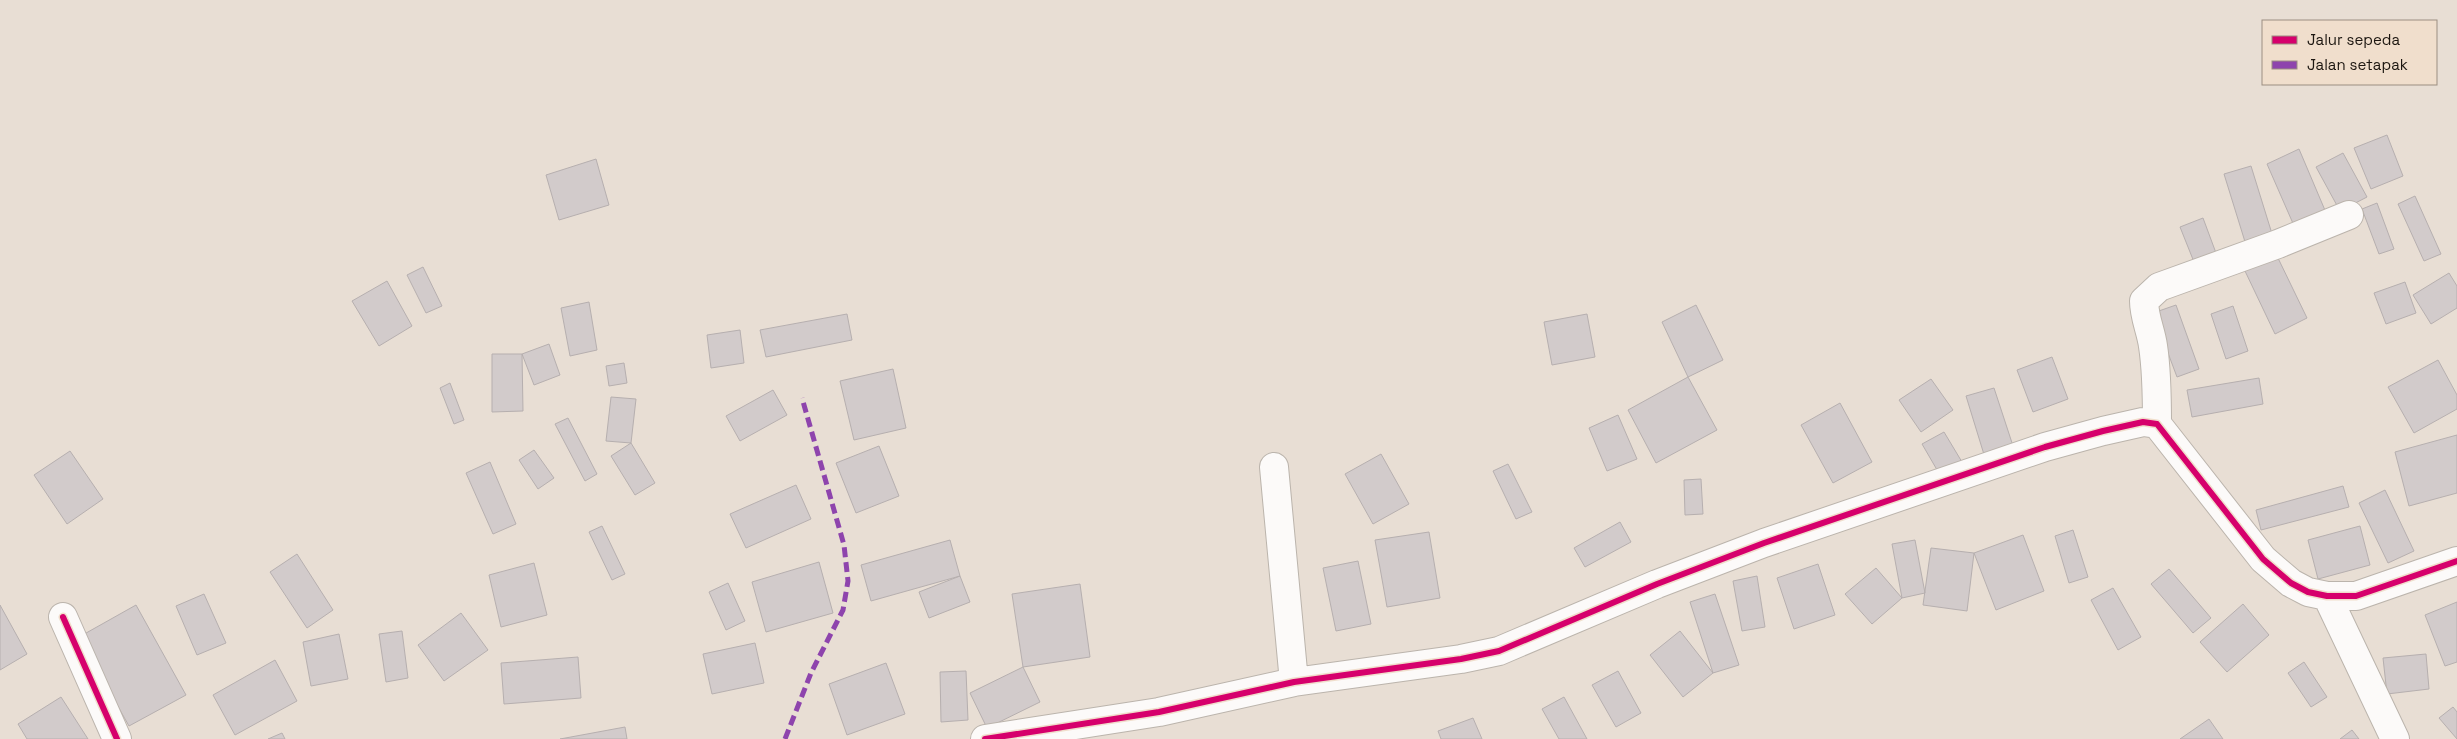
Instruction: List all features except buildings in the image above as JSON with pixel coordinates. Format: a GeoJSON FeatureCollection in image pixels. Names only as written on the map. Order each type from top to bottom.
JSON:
{"type":"FeatureCollection","features":[{"type":"Feature","properties":{"kind":"street"},"geometry":{"type":"LineString","coordinates":[[2349,215],[2278,244],[2159,287],[2144,301],[2144,313],[2153,344],[2157,381],[2157,424],[2263,559],[2291,583],[2308,592],[2327,596],[2356,596],[2457,561]]}},
{"type":"Feature","properties":{"kind":"street"},"geometry":{"type":"LineString","coordinates":[[985,739],[1159,712],[1294,682],[1461,659],[1499,651],[1657,584],[1764,543],[2054,445],[2143,422],[2157,424]]}},
{"type":"Feature","properties":{"kind":"street"},"geometry":{"type":"LineString","coordinates":[[1274,467],[1294,682]]}},
{"type":"Feature","properties":{"kind":"street"},"geometry":{"type":"LineString","coordinates":[[2327,596],[2395,739]]}},
{"type":"Feature","properties":{"kind":"street"},"geometry":{"type":"LineString","coordinates":[[63,617],[117,739]]}},
{"type":"Feature","properties":{"kind":"marked path"},"geometry":{"type":"LineString","coordinates":[[785,739],[811,673],[843,610],[848,581],[844,545],[802,398]]}},
{"type":"Feature","properties":{"kind":"cycle path"},"geometry":{"type":"LineString","coordinates":[[985,739],[1159,712],[1294,682],[1461,659],[1499,651],[1657,584],[1764,543],[2045,447],[2143,422],[2157,424],[2263,559],[2291,583],[2308,592],[2327,596],[2356,596],[2457,561]]}},
{"type":"Feature","properties":{"kind":"cycle path"},"geometry":{"type":"LineString","coordinates":[[63,617],[117,739]]}}]}
